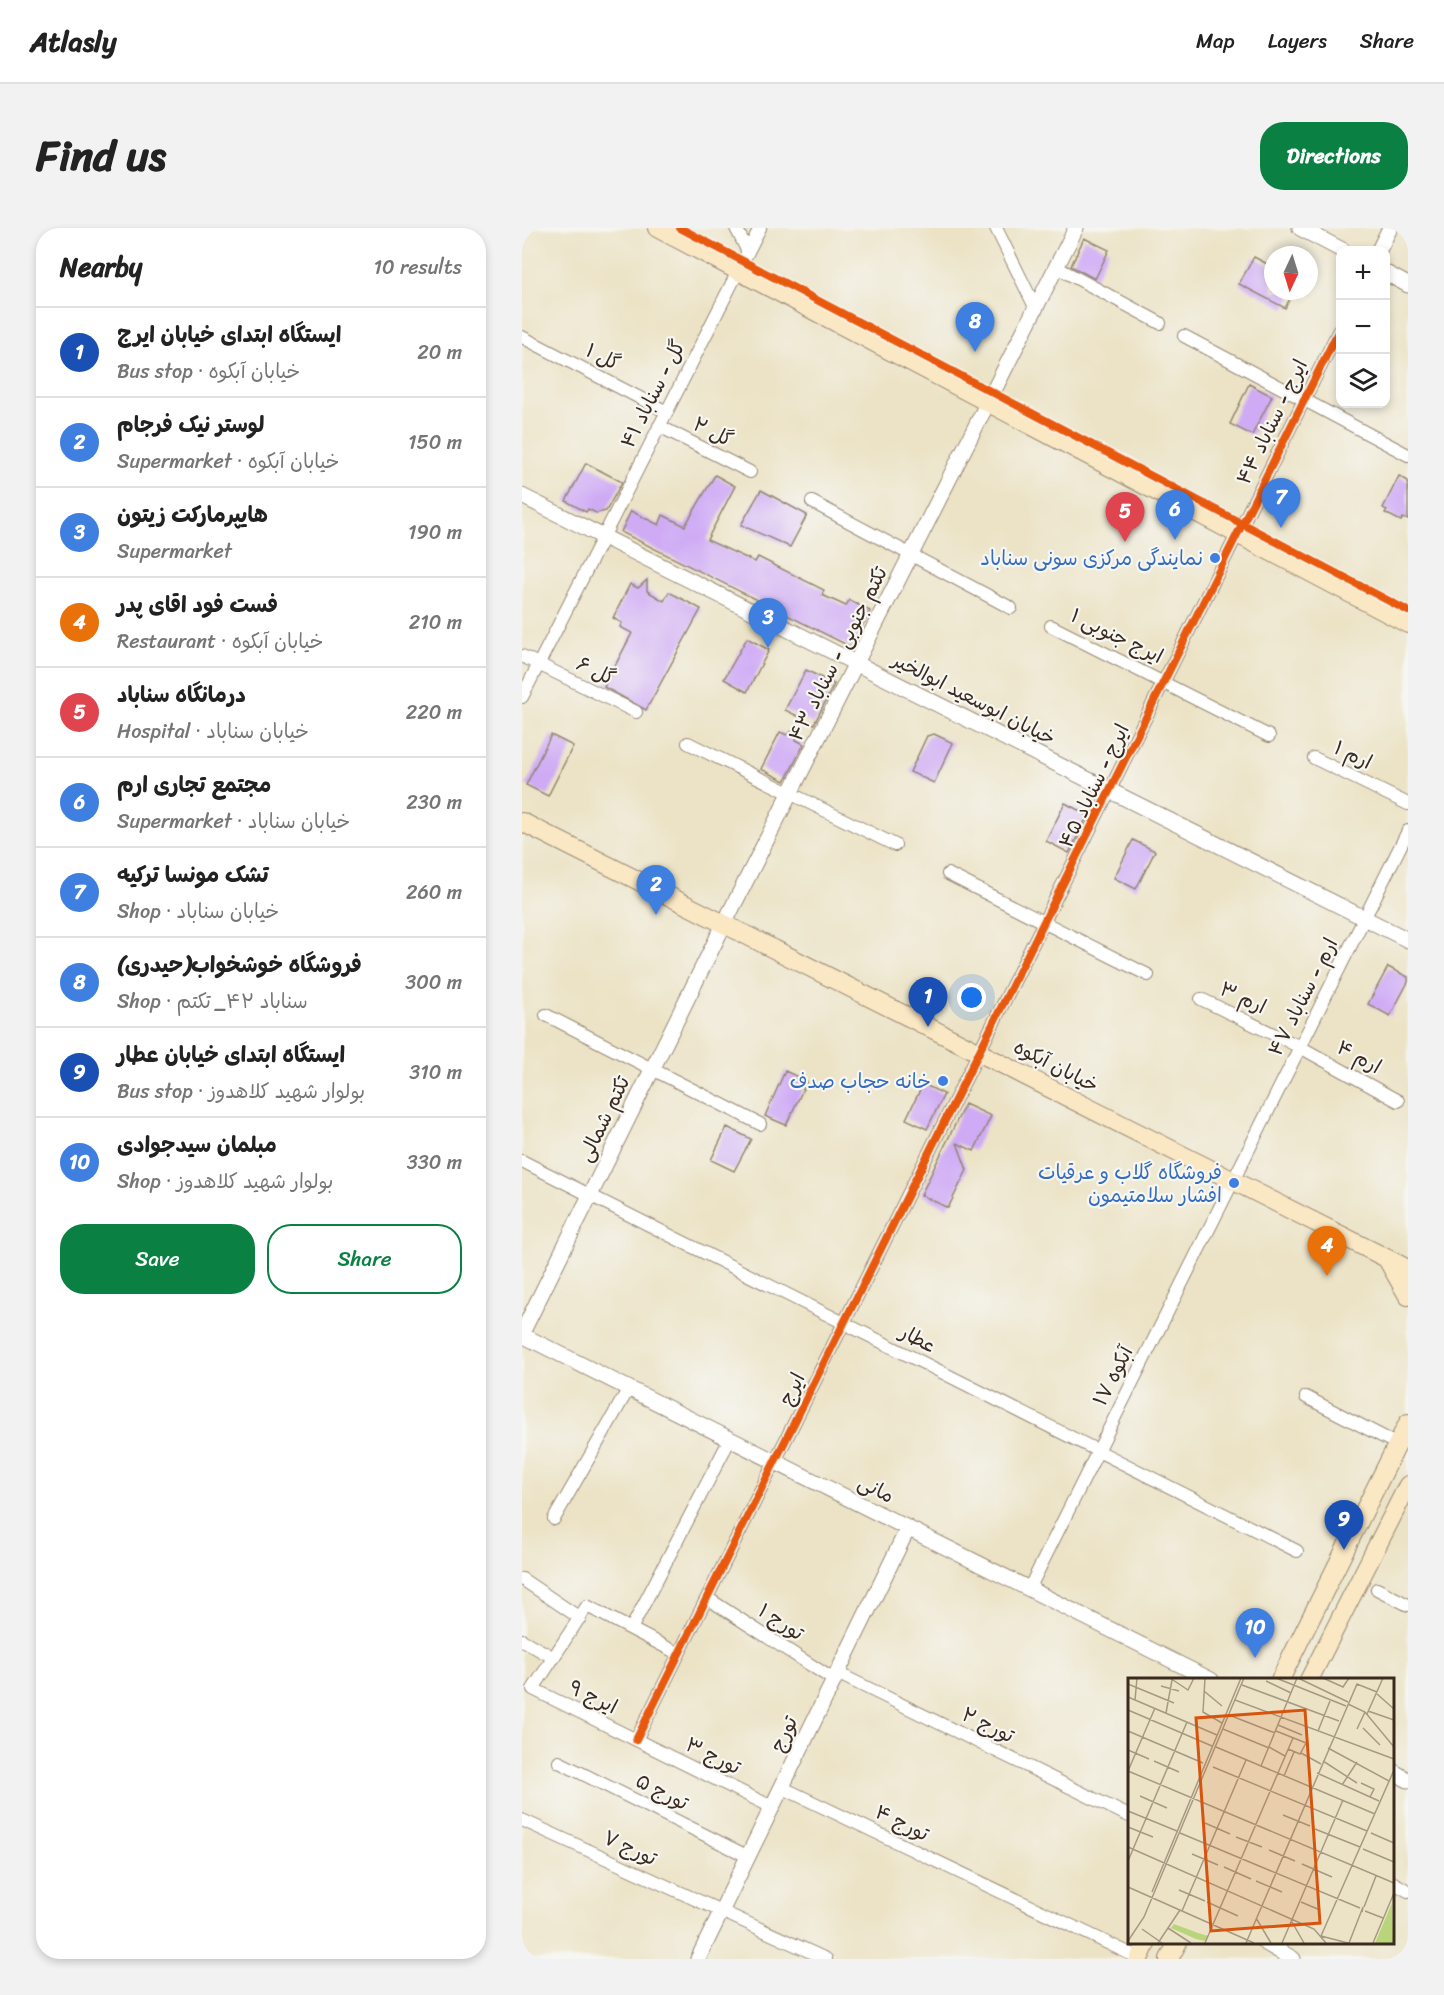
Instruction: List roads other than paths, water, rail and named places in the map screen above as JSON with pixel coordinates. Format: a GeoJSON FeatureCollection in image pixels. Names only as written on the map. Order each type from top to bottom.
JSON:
{"type":"FeatureCollection","features":[{"type":"Feature","properties":{"kind":"main road"},"geometry":{"type":"LineString","coordinates":[[657,228],[1408,624]]}},
{"type":"Feature","properties":{"kind":"main road","name":"خیابان آبکوه"},"geometry":{"type":"LineString","coordinates":[[522,822],[1408,1269]]}},
{"type":"Feature","properties":{"kind":"main road"},"geometry":{"type":"LineString","coordinates":[[1387,1259],[1408,1296]]}},
{"type":"Feature","properties":{"kind":"main road"},"geometry":{"type":"LineString","coordinates":[[1281,1678],[1408,1423]]}},
{"type":"Feature","properties":{"kind":"main road"},"geometry":{"type":"LineString","coordinates":[[1310,1678],[1408,1485]]}},
{"type":"Feature","properties":{"kind":"main road"},"geometry":{"type":"LineString","coordinates":[[1139,1959],[1146,1944]]}},
{"type":"Feature","properties":{"kind":"main road"},"geometry":{"type":"LineString","coordinates":[[1169,1959],[1177,1944]]}},
{"type":"Feature","properties":{"kind":"street"},"geometry":{"type":"LineString","coordinates":[[736,228],[748,252]]}},
{"type":"Feature","properties":{"kind":"street","name":"گل - سناباد ۴۱"},"geometry":{"type":"LineString","coordinates":[[522,697],[760,228]]}},
{"type":"Feature","properties":{"kind":"street"},"geometry":{"type":"LineString","coordinates":[[996,228],[1036,309]]}},
{"type":"Feature","properties":{"kind":"street","name":"تکتم جنوبی - سناباد ۴۳"},"geometry":{"type":"LineString","coordinates":[[724,924],[1076,228]]}},
{"type":"Feature","properties":{"kind":"street"},"geometry":{"type":"LineString","coordinates":[[1300,228],[1336,247]]}},
{"type":"Feature","properties":{"kind":"street"},"geometry":{"type":"LineString","coordinates":[[1381,246],[1390,228]]}},
{"type":"Feature","properties":{"kind":"street"},"geometry":{"type":"LineString","coordinates":[[1056,267],[1160,323]]}},
{"type":"Feature","properties":{"kind":"street"},"geometry":{"type":"LineString","coordinates":[[1390,275],[1408,285]]}},
{"type":"Feature","properties":{"kind":"street"},"geometry":{"type":"LineString","coordinates":[[1184,336],[1408,455]]}},
{"type":"Feature","properties":{"kind":"street","name":"گل ۱"},"geometry":{"type":"LineString","coordinates":[[522,337],[667,412]]}},
{"type":"Feature","properties":{"kind":"street","name":"ایرج - سناباد ۴۴"},"geometry":{"type":"LineString","coordinates":[[1238,534],[1336,338]]}},
{"type":"Feature","properties":{"kind":"street","name":"گل ۲"},"geometry":{"type":"LineString","coordinates":[[659,426],[750,472]]}},
{"type":"Feature","properties":{"kind":"street","name":"خیابان ابوسعید ابوالخیر"},"geometry":{"type":"LineString","coordinates":[[522,496],[1408,940]]}},
{"type":"Feature","properties":{"kind":"street"},"geometry":{"type":"LineString","coordinates":[[812,502],[1011,608]]}},
{"type":"Feature","properties":{"kind":"street","name":"ایرج - سناباد ۴۵"},"geometry":{"type":"LineString","coordinates":[[980,1053],[1238,534]]}},
{"type":"Feature","properties":{"kind":"street","name":"ایرج جنوبی ۱"},"geometry":{"type":"LineString","coordinates":[[1051,626],[1269,736]]}},
{"type":"Feature","properties":{"kind":"street","name":"گل ۶"},"geometry":{"type":"LineString","coordinates":[[522,656],[636,712]]}},
{"type":"Feature","properties":{"kind":"street"},"geometry":{"type":"LineString","coordinates":[[688,743],[789,795],[895,845]]}},
{"type":"Feature","properties":{"kind":"street","name":"ارم ۱"},"geometry":{"type":"LineString","coordinates":[[1314,758],[1408,804]]}},
{"type":"Feature","properties":{"kind":"street","name":"ارم - سناباد ۴۷"},"geometry":{"type":"LineString","coordinates":[[1233,1181],[1408,831]]}},
{"type":"Feature","properties":{"kind":"street"},"geometry":{"type":"LineString","coordinates":[[948,874],[1148,975]]}},
{"type":"Feature","properties":{"kind":"street","name":"تکتم شمالی"},"geometry":{"type":"LineString","coordinates":[[522,1334],[724,924]]}},
{"type":"Feature","properties":{"kind":"street","name":"ارم ۳"},"geometry":{"type":"LineString","coordinates":[[1201,999],[1300,1047]]}},
{"type":"Feature","properties":{"kind":"street"},"geometry":{"type":"LineString","coordinates":[[546,1015],[760,1124]]}},
{"type":"Feature","properties":{"kind":"street","name":"ارم ۴"},"geometry":{"type":"LineString","coordinates":[[1300,1047],[1398,1101]]}},
{"type":"Feature","properties":{"kind":"street","name":"ایرج"},"geometry":{"type":"LineString","coordinates":[[636,1740],[980,1053]]}},
{"type":"Feature","properties":{"kind":"street","name":"عطار"},"geometry":{"type":"LineString","coordinates":[[522,1161],[1297,1551]]}},
{"type":"Feature","properties":{"kind":"street","name":"آبکوه ۱۷"},"geometry":{"type":"LineString","coordinates":[[1029,1589],[1233,1181]]}},
{"type":"Feature","properties":{"kind":"street","name":"مانی"},"geometry":{"type":"LineString","coordinates":[[522,1334],[1207,1678]]}},
{"type":"Feature","properties":{"kind":"street"},"geometry":{"type":"LineString","coordinates":[[554,1519],[629,1388]]}},
{"type":"Feature","properties":{"kind":"street"},"geometry":{"type":"LineString","coordinates":[[1306,1397],[1397,1444]]}},
{"type":"Feature","properties":{"kind":"street"},"geometry":{"type":"LineString","coordinates":[[631,1629],[730,1439]]}},
{"type":"Feature","properties":{"kind":"street","name":"تورج"},"geometry":{"type":"LineString","coordinates":[[698,1959],[908,1528]]}},
{"type":"Feature","properties":{"kind":"street"},"geometry":{"type":"LineString","coordinates":[[522,1579],[580,1618]]}},
{"type":"Feature","properties":{"kind":"street"},"geometry":{"type":"LineString","coordinates":[[1377,1589],[1408,1605]]}},
{"type":"Feature","properties":{"kind":"street","name":"تورج ۱"},"geometry":{"type":"LineString","coordinates":[[707,1598],[836,1676]]}},
{"type":"Feature","properties":{"kind":"street"},"geometry":{"type":"LineString","coordinates":[[522,1640],[554,1658],[587,1606],[679,1654]]}},
{"type":"Feature","properties":{"kind":"street","name":"ایرج ۹"},"geometry":{"type":"LineString","coordinates":[[554,1658],[533,1689],[636,1740]]}},
{"type":"Feature","properties":{"kind":"street","name":"تورج ۲"},"geometry":{"type":"LineString","coordinates":[[836,1676],[1125,1814]]}},
{"type":"Feature","properties":{"kind":"street","name":"تورج ۳"},"geometry":{"type":"LineString","coordinates":[[636,1740],[772,1808]]}},
{"type":"Feature","properties":{"kind":"street","name":"تورج ۵"},"geometry":{"type":"LineString","coordinates":[[560,1761],[747,1856]]}},
{"type":"Feature","properties":{"kind":"street"},"geometry":{"type":"LineString","coordinates":[[1393,1772],[1408,1780]]}},
{"type":"Feature","properties":{"kind":"street","name":"تورج ۴"},"geometry":{"type":"LineString","coordinates":[[781,1787],[1139,1959]]}},
{"type":"Feature","properties":{"kind":"street","name":"تورج ۷"},"geometry":{"type":"LineString","coordinates":[[522,1820],[826,1959]]}},
{"type":"Feature","properties":{"kind":"street"},"geometry":{"type":"LineString","coordinates":[[1393,1882],[1408,1890]]}},
{"type":"Feature","properties":{"kind":"street"},"geometry":{"type":"LineString","coordinates":[[1267,1944],[1293,1959]]}},
{"type":"Feature","properties":{"kind":"place","name":"فروشگاه خوشخواب(حیدری)"},"geometry":{"type":"Point","coordinates":[975,352]}},
{"type":"Feature","properties":{"kind":"place","name":"تشک مونسا ترکیه"},"geometry":{"type":"Point","coordinates":[1281,528]}},
{"type":"Feature","properties":{"kind":"place","name":"مجتمع تجاری ارم"},"geometry":{"type":"Point","coordinates":[1175,540]}},
{"type":"Feature","properties":{"kind":"place","name":"درمانگاه سناباد"},"geometry":{"type":"Point","coordinates":[1125,542]}},
{"type":"Feature","properties":{"kind":"place","name":"نمایندگی مرکزی سونی سناباد"},"geometry":{"type":"Point","coordinates":[1215,558]}},
{"type":"Feature","properties":{"kind":"place","name":"هایپرمارکت زیتون"},"geometry":{"type":"Point","coordinates":[768,648]}},
{"type":"Feature","properties":{"kind":"place","name":"لوستر نیک فرجام"},"geometry":{"type":"Point","coordinates":[656,915]}},
{"type":"Feature","properties":{"kind":"place","name":"ایستگاه ابتدای خیابان ایرج"},"geometry":{"type":"Point","coordinates":[928,1027]}},
{"type":"Feature","properties":{"kind":"place","name":"خانه حجاب صدف"},"geometry":{"type":"Point","coordinates":[943,1081]}},
{"type":"Feature","properties":{"kind":"place","name":"فروشگاه گلاب و عرقیات افشار سلامتیمون"},"geometry":{"type":"Point","coordinates":[1234,1183]}},
{"type":"Feature","properties":{"kind":"place","name":"فست فود اقای پدر"},"geometry":{"type":"Point","coordinates":[1327,1276]}},
{"type":"Feature","properties":{"kind":"place","name":"ایستگاه ابتدای خیابان عطار"},"geometry":{"type":"Point","coordinates":[1344,1550]}},
{"type":"Feature","properties":{"kind":"place","name":"مبلمان سیدجوادی"},"geometry":{"type":"Point","coordinates":[1255,1658]}}]}
